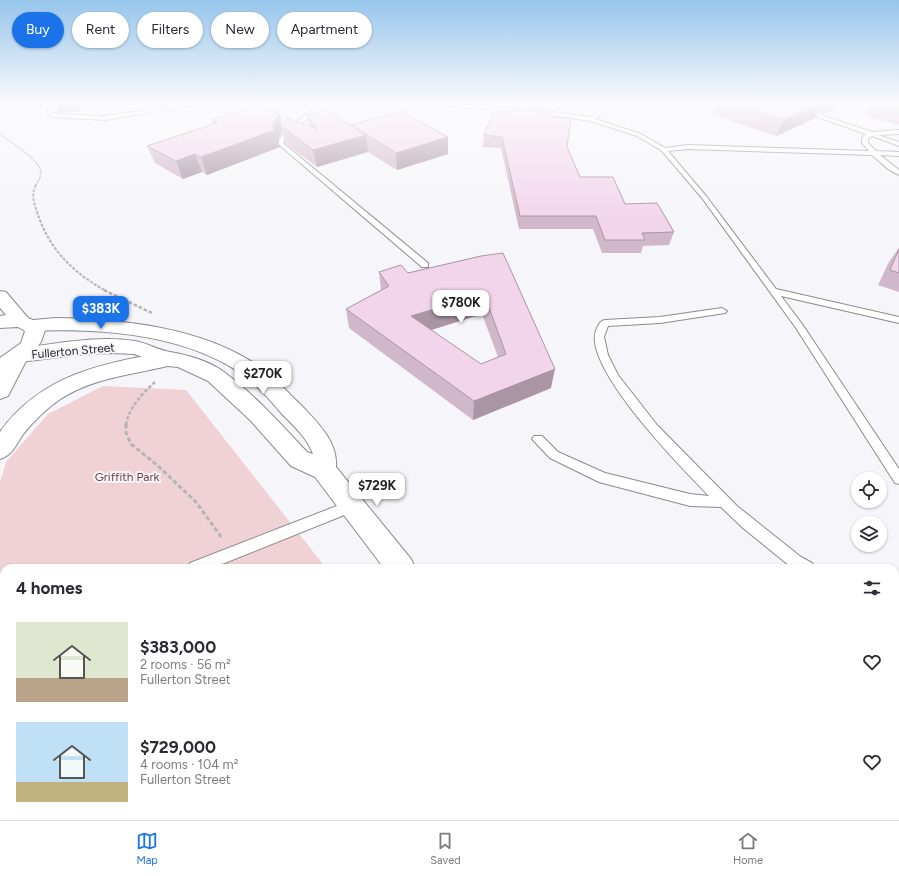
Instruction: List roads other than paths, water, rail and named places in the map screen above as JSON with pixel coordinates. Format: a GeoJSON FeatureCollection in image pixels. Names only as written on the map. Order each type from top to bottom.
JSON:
{"type":"FeatureCollection","features":[{"type":"Feature","properties":{"kind":"main road"},"geometry":{"type":"LineString","coordinates":[[0,296],[25,323],[35,330],[34,338],[30,346],[19,356],[0,366]]}},
{"type":"Feature","properties":{"kind":"main road","name":"Fullerton Street"},"geometry":{"type":"LineString","coordinates":[[0,322],[61,322],[158,333],[191,342],[218,352],[249,369],[276,392],[298,416],[325,454],[324,470]]}},
{"type":"Feature","properties":{"kind":"main road","name":"Fullerton Street"},"geometry":{"type":"LineString","coordinates":[[19,356],[112,346],[136,348],[164,368],[181,360],[215,376],[227,385],[258,414],[298,459],[324,470],[397,564]]}},
{"type":"Feature","properties":{"kind":"main road"},"geometry":{"type":"LineString","coordinates":[[0,391],[19,356]]}},
{"type":"Feature","properties":{"kind":"main road"},"geometry":{"type":"LineString","coordinates":[[0,450],[22,418],[51,394],[77,380],[102,371],[164,368]]}},
{"type":"Feature","properties":{"kind":"lane"},"geometry":{"type":"LineString","coordinates":[[280,142],[425,265]]}},
{"type":"Feature","properties":{"kind":"lane"},"geometry":{"type":"LineString","coordinates":[[651,142],[664,150],[704,196],[799,326],[899,479]]}},
{"type":"Feature","properties":{"kind":"lane"},"geometry":{"type":"LineString","coordinates":[[865,142],[890,168],[899,173]]}},
{"type":"Feature","properties":{"kind":"lane"},"geometry":{"type":"LineString","coordinates":[[664,150],[688,147],[899,154]]}},
{"type":"Feature","properties":{"kind":"lane"},"geometry":{"type":"LineString","coordinates":[[773,291],[899,320]]}},
{"type":"Feature","properties":{"kind":"lane"},"geometry":{"type":"LineString","coordinates":[[722,311],[660,320],[605,323],[599,336],[601,351],[611,374],[623,392],[666,441],[724,502],[800,564]]}},
{"type":"Feature","properties":{"kind":"lane"},"geometry":{"type":"LineString","coordinates":[[538,439],[554,455],[603,478],[690,500],[724,502]]}},
{"type":"Feature","properties":{"kind":"lane"},"geometry":{"type":"LineString","coordinates":[[206,564],[352,506]]}},
{"type":"Feature","properties":{"kind":"park label","name":"Griffith Park"},"geometry":{"type":"Point","coordinates":[127,477]}}]}
